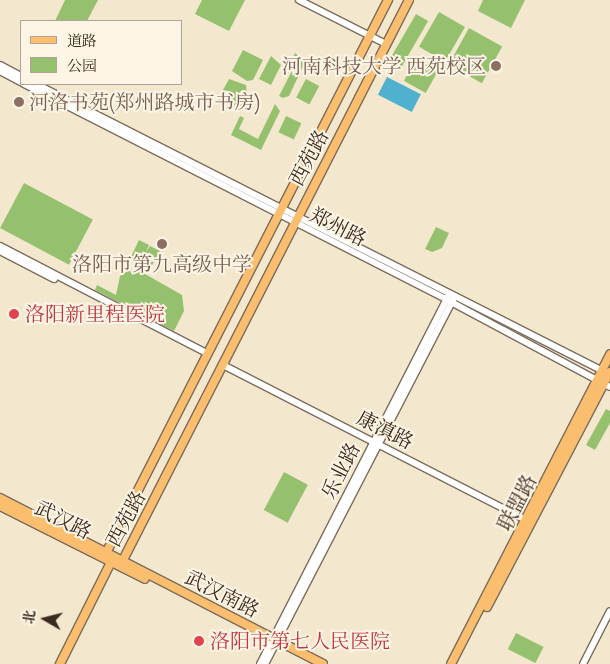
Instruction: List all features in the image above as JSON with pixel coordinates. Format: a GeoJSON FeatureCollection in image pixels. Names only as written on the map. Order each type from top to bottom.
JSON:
{"type":"FeatureCollection","features":[{"type":"Feature","properties":{"kind":"main road","name":"西苑路"},"geometry":{"type":"LineString","coordinates":[[388,0],[106,553],[111,562],[122,562],[409,0]]}},
{"type":"Feature","properties":{"kind":"main road","name":"联盟路"},"geometry":{"type":"LineString","coordinates":[[451,664],[604,383],[608,373],[610,355]]}},
{"type":"Feature","properties":{"kind":"main road","name":"武汉路"},"geometry":{"type":"LineString","coordinates":[[0,498],[106,553]]}},
{"type":"Feature","properties":{"kind":"main road","name":"武汉路"},"geometry":{"type":"LineString","coordinates":[[0,506],[111,562]]}},
{"type":"Feature","properties":{"kind":"main road","name":"联盟路"},"geometry":{"type":"LineString","coordinates":[[457,664],[530,520]]}},
{"type":"Feature","properties":{"kind":"main road","name":"武汉南路"},"geometry":{"type":"LineString","coordinates":[[106,553],[314,664]]}},
{"type":"Feature","properties":{"kind":"main road","name":"武汉南路"},"geometry":{"type":"LineString","coordinates":[[111,562],[323,664]]}},
{"type":"Feature","properties":{"kind":"main road"},"geometry":{"type":"LineString","coordinates":[[60,664],[111,562]]}},
{"type":"Feature","properties":{"kind":"street"},"geometry":{"type":"LineString","coordinates":[[299,0],[386,44]]}},
{"type":"Feature","properties":{"kind":"street"},"geometry":{"type":"LineString","coordinates":[[0,65],[20,75]]}},
{"type":"Feature","properties":{"kind":"street","name":"郑州路"},"geometry":{"type":"LineString","coordinates":[[0,71],[20,81]]}},
{"type":"Feature","properties":{"kind":"street","name":"郑州路"},"geometry":{"type":"LineString","coordinates":[[27,85],[450,298],[604,383]]}},
{"type":"Feature","properties":{"kind":"street","name":"郑州路"},"geometry":{"type":"LineString","coordinates":[[38,85],[280,212]]}},
{"type":"Feature","properties":{"kind":"street"},"geometry":{"type":"LineString","coordinates":[[0,246],[207,356]]}},
{"type":"Feature","properties":{"kind":"street"},"geometry":{"type":"LineString","coordinates":[[0,251],[207,356]]}},
{"type":"Feature","properties":{"kind":"street","name":"郑州路"},"geometry":{"type":"LineString","coordinates":[[450,298],[608,373]]}},
{"type":"Feature","properties":{"kind":"street","name":"乐业路"},"geometry":{"type":"LineString","coordinates":[[260,664],[274,641],[450,298]]}},
{"type":"Feature","properties":{"kind":"street","name":"康滇路"},"geometry":{"type":"LineString","coordinates":[[224,364],[530,520]]}},
{"type":"Feature","properties":{"kind":"street"},"geometry":{"type":"LineString","coordinates":[[583,664],[610,610]]}},
{"type":"Feature","properties":{"kind":"street","name":"乐业路"},"geometry":{"type":"LineString","coordinates":[[265,664],[274,641]]}},
{"type":"Feature","properties":{"kind":"green space"},"geometry":{"type":"Polygon","coordinates":[[[65,0],[98,0],[88,20],[55,20],[65,0]]]}},
{"type":"Feature","properties":{"kind":"green space"},"geometry":{"type":"Polygon","coordinates":[[[202,0],[245,0],[229,31],[195,14],[202,0]]]}},
{"type":"Feature","properties":{"kind":"green space"},"geometry":{"type":"Polygon","coordinates":[[[483,0],[525,0],[511,28],[478,11],[483,0]]]}},
{"type":"Feature","properties":{"kind":"green space"},"geometry":{"type":"Polygon","coordinates":[[[439,12],[465,27],[445,62],[419,47],[439,12]]]}},
{"type":"Feature","properties":{"kind":"green space"},"geometry":{"type":"Polygon","coordinates":[[[416,14],[428,21],[400,70],[388,63],[416,14]]]}},
{"type":"Feature","properties":{"kind":"green space"},"geometry":{"type":"Polygon","coordinates":[[[469,28],[502,46],[482,83],[449,65],[469,28]]]}},
{"type":"Feature","properties":{"kind":"green space"},"geometry":{"type":"Polygon","coordinates":[[[243,50],[263,60],[253,80],[247,81],[232,71],[243,50]]]}},
{"type":"Feature","properties":{"kind":"green space"},"geometry":{"type":"Polygon","coordinates":[[[295,53],[305,62],[289,96],[283,98],[279,96],[298,59],[293,57],[295,53]]]}},
{"type":"Feature","properties":{"kind":"green space"},"geometry":{"type":"Polygon","coordinates":[[[271,56],[281,65],[271,85],[259,79],[271,56]]]}},
{"type":"Feature","properties":{"kind":"green space"},"geometry":{"type":"Polygon","coordinates":[[[416,59],[438,71],[426,93],[404,81],[416,59]]]}},
{"type":"Feature","properties":{"kind":"green space"},"geometry":{"type":"Polygon","coordinates":[[[229,79],[246,85],[247,95],[239,112],[232,101],[223,101],[221,105],[218,99],[229,79]]]}},
{"type":"Feature","properties":{"kind":"green space"},"geometry":{"type":"Polygon","coordinates":[[[306,79],[319,86],[309,105],[296,98],[306,79]]]}},
{"type":"Feature","properties":{"kind":"green space"},"geometry":{"type":"Polygon","coordinates":[[[275,104],[280,111],[261,150],[231,135],[240,116],[244,118],[239,129],[258,139],[275,104]]]}},
{"type":"Feature","properties":{"kind":"green space"},"geometry":{"type":"Polygon","coordinates":[[[286,116],[301,123],[294,139],[278,132],[286,116]]]}},
{"type":"Feature","properties":{"kind":"green space"},"geometry":{"type":"Polygon","coordinates":[[[24,183],[93,220],[69,265],[0,228],[24,183]]]}},
{"type":"Feature","properties":{"kind":"green space"},"geometry":{"type":"Polygon","coordinates":[[[436,227],[449,233],[442,248],[432,252],[425,249],[436,227]]]}},
{"type":"Feature","properties":{"kind":"green space"},"geometry":{"type":"Polygon","coordinates":[[[139,240],[149,245],[146,252],[150,246],[160,251],[150,269],[130,259],[139,240]]]}},
{"type":"Feature","properties":{"kind":"green space"},"geometry":{"type":"Polygon","coordinates":[[[138,270],[182,295],[184,311],[174,331],[95,290],[97,285],[116,295],[120,276],[128,271],[138,270]]]}},
{"type":"Feature","properties":{"kind":"green space"},"geometry":{"type":"Polygon","coordinates":[[[606,409],[610,411],[610,423],[595,450],[586,445],[606,409]]]}},
{"type":"Feature","properties":{"kind":"green space"},"geometry":{"type":"Polygon","coordinates":[[[284,472],[308,485],[288,523],[264,510],[284,472]]]}},
{"type":"Feature","properties":{"kind":"green space"},"geometry":{"type":"Polygon","coordinates":[[[516,633],[544,647],[535,663],[508,649],[516,633]]]}},
{"type":"Feature","properties":{"kind":"water"},"geometry":{"type":"Polygon","coordinates":[[[387,77],[421,94],[412,112],[378,95],[387,77]]]}},
{"type":"Feature","properties":{"kind":"place","name":"河南科技大学 西苑校区"},"geometry":{"type":"Point","coordinates":[496,66]}},
{"type":"Feature","properties":{"kind":"place","name":"河洛书苑(郑州路城市书房)"},"geometry":{"type":"Point","coordinates":[19,102]}},
{"type":"Feature","properties":{"kind":"place","name":"洛阳市第九高级中学"},"geometry":{"type":"Point","coordinates":[162,244]}},
{"type":"Feature","properties":{"kind":"place","name":"洛阳新里程医院"},"geometry":{"type":"Point","coordinates":[14,314]}},
{"type":"Feature","properties":{"kind":"place","name":"洛阳市第七人民医院"},"geometry":{"type":"Point","coordinates":[199,641]}}]}
